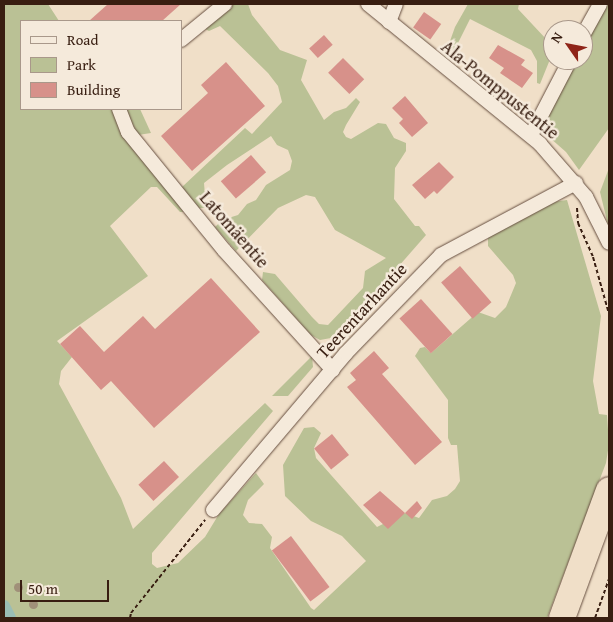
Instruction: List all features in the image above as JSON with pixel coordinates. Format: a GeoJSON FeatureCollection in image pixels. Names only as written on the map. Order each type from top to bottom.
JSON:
{"type":"FeatureCollection","features":[{"type":"Feature","properties":{"kind":"highway"},"geometry":{"type":"LineString","coordinates":[[562,618],[609,490]]}},
{"type":"Feature","properties":{"kind":"street"},"geometry":{"type":"LineString","coordinates":[[182,39],[224,4]]}},
{"type":"Feature","properties":{"kind":"street","name":"Ala-Pomppustentie"},"geometry":{"type":"LineString","coordinates":[[368,4],[531,136],[576,183],[586,197],[609,244]]}},
{"type":"Feature","properties":{"kind":"street"},"geometry":{"type":"LineString","coordinates":[[389,22],[396,4]]}},
{"type":"Feature","properties":{"kind":"street"},"geometry":{"type":"LineString","coordinates":[[591,20],[600,4]]}},
{"type":"Feature","properties":{"kind":"street"},"geometry":{"type":"LineString","coordinates":[[531,136],[565,70]]}},
{"type":"Feature","properties":{"kind":"street","name":"Latomäentie"},"geometry":{"type":"LineString","coordinates":[[119,110],[128,132],[224,250],[332,370]]}},
{"type":"Feature","properties":{"kind":"street","name":"Teerentarhantie"},"geometry":{"type":"LineString","coordinates":[[213,510],[332,370],[442,255],[576,183]]}},
{"type":"Feature","properties":{"kind":"path"},"geometry":{"type":"LineString","coordinates":[[586,197],[575,211],[609,314]]}},
{"type":"Feature","properties":{"kind":"path"},"geometry":{"type":"LineString","coordinates":[[609,359],[609,400]]}},
{"type":"Feature","properties":{"kind":"path"},"geometry":{"type":"LineString","coordinates":[[130,618],[130,613],[213,510]]}},
{"type":"Feature","properties":{"kind":"path"},"geometry":{"type":"LineString","coordinates":[[595,618],[609,580]]}},
{"type":"Feature","properties":{"kind":"green space"},"geometry":{"type":"Polygon","coordinates":[[[4,4],[48,4],[58,20],[20,20],[20,110],[113,110],[117,123],[184,212],[180,212],[157,187],[151,187],[110,226],[148,276],[57,341],[72,357],[61,371],[59,384],[121,498],[133,529],[265,403],[273,411],[152,553],[152,564],[157,568],[178,563],[205,537],[219,514],[256,473],[264,484],[248,500],[243,515],[249,523],[262,524],[272,537],[270,548],[311,608],[314,610],[366,561],[342,536],[311,521],[285,496],[283,465],[304,428],[314,427],[321,433],[314,448],[316,458],[377,527],[405,513],[419,518],[432,500],[447,496],[455,489],[460,481],[457,445],[451,445],[448,438],[448,400],[415,356],[420,348],[425,347],[431,353],[478,312],[495,318],[506,307],[516,283],[513,275],[488,246],[488,237],[553,202],[567,200],[601,316],[593,381],[599,414],[607,415],[609,444],[606,463],[547,618],[4,618],[4,4]]]}},
{"type":"Feature","properties":{"kind":"green space"},"geometry":{"type":"Polygon","coordinates":[[[228,4],[248,4],[252,15],[280,50],[307,60],[301,80],[324,120],[334,112],[346,108],[356,98],[360,102],[343,132],[346,137],[351,139],[378,123],[386,124],[394,138],[406,143],[406,151],[395,168],[394,199],[415,226],[419,226],[426,235],[342,331],[331,338],[320,340],[311,335],[262,280],[263,272],[275,274],[319,324],[328,325],[363,288],[365,271],[386,258],[335,230],[315,197],[306,195],[278,208],[236,251],[215,227],[222,220],[238,215],[247,204],[256,200],[266,185],[290,170],[292,161],[288,150],[277,145],[271,136],[227,165],[204,183],[206,208],[199,208],[182,187],[245,128],[252,134],[282,102],[278,86],[268,73],[220,26],[209,31],[201,27],[228,4]]]}},
{"type":"Feature","properties":{"kind":"green space"},"geometry":{"type":"Polygon","coordinates":[[[468,4],[519,4],[518,9],[543,36],[543,70],[546,70],[540,84],[537,83],[537,61],[531,50],[470,19],[452,55],[444,58],[455,27],[468,4]]]}},
{"type":"Feature","properties":{"kind":"green space"},"geometry":{"type":"Polygon","coordinates":[[[606,4],[609,4],[609,128],[579,170],[566,152],[541,130],[571,70],[593,70],[593,28],[606,4]]]}},
{"type":"Feature","properties":{"kind":"green space"},"geometry":{"type":"Polygon","coordinates":[[[126,110],[140,110],[151,133],[138,135],[126,110]]]}},
{"type":"Feature","properties":{"kind":"green space"},"geometry":{"type":"Polygon","coordinates":[[[609,168],[609,229],[600,192],[609,168]]]}},
{"type":"Feature","properties":{"kind":"green space"},"geometry":{"type":"Polygon","coordinates":[[[312,356],[313,367],[288,396],[272,396],[312,356]]]}},
{"type":"Feature","properties":{"kind":"building"},"geometry":{"type":"Polygon","coordinates":[[[108,4],[181,4],[163,20],[90,20],[108,4]]]}},
{"type":"Feature","properties":{"kind":"building"},"geometry":{"type":"Polygon","coordinates":[[[424,12],[441,24],[430,40],[413,28],[424,12]]]}},
{"type":"Feature","properties":{"kind":"building"},"geometry":{"type":"Polygon","coordinates":[[[324,35],[333,45],[318,58],[309,48],[324,35]]]}},
{"type":"Feature","properties":{"kind":"building"},"geometry":{"type":"Polygon","coordinates":[[[498,45],[525,60],[521,65],[533,73],[522,88],[500,73],[504,68],[489,58],[498,45]]]}},
{"type":"Feature","properties":{"kind":"building"},"geometry":{"type":"Polygon","coordinates":[[[343,58],[364,79],[349,94],[328,73],[343,58]]]}},
{"type":"Feature","properties":{"kind":"building"},"geometry":{"type":"Polygon","coordinates":[[[226,62],[265,106],[192,171],[161,136],[208,93],[201,85],[226,62]]]}},
{"type":"Feature","properties":{"kind":"building"},"geometry":{"type":"Polygon","coordinates":[[[405,96],[428,123],[412,137],[399,123],[403,119],[392,108],[405,96]]]}},
{"type":"Feature","properties":{"kind":"building"},"geometry":{"type":"Polygon","coordinates":[[[251,155],[266,172],[236,199],[221,181],[251,155]]]}},
{"type":"Feature","properties":{"kind":"building"},"geometry":{"type":"Polygon","coordinates":[[[439,162],[454,177],[437,194],[434,191],[425,199],[412,185],[439,162]]]}},
{"type":"Feature","properties":{"kind":"building"},"geometry":{"type":"Polygon","coordinates":[[[460,266],[491,302],[473,319],[441,282],[460,266]]]}},
{"type":"Feature","properties":{"kind":"building"},"geometry":{"type":"Polygon","coordinates":[[[211,278],[260,332],[154,428],[111,381],[101,390],[60,344],[80,326],[104,352],[143,316],[155,329],[211,278]]]}},
{"type":"Feature","properties":{"kind":"building"},"geometry":{"type":"Polygon","coordinates":[[[421,299],[452,334],[431,353],[399,318],[421,299]]]}},
{"type":"Feature","properties":{"kind":"building"},"geometry":{"type":"Polygon","coordinates":[[[374,351],[389,368],[382,374],[442,442],[415,465],[347,387],[356,380],[350,373],[374,351]]]}},
{"type":"Feature","properties":{"kind":"building"},"geometry":{"type":"Polygon","coordinates":[[[332,434],[349,455],[331,469],[314,448],[332,434]]]}},
{"type":"Feature","properties":{"kind":"building"},"geometry":{"type":"Polygon","coordinates":[[[164,461],[179,477],[153,501],[138,485],[164,461]]]}},
{"type":"Feature","properties":{"kind":"building"},"geometry":{"type":"Polygon","coordinates":[[[380,491],[405,513],[388,529],[363,505],[380,491]]]}},
{"type":"Feature","properties":{"kind":"building"},"geometry":{"type":"Polygon","coordinates":[[[417,501],[422,508],[412,519],[405,513],[417,501]]]}},
{"type":"Feature","properties":{"kind":"building"},"geometry":{"type":"Polygon","coordinates":[[[291,536],[330,587],[310,602],[272,550],[291,536]]]}},
{"type":"Feature","properties":{"kind":"waterway"},"geometry":{"type":"LineString","coordinates":[[4,606],[10,618]]}}]}
